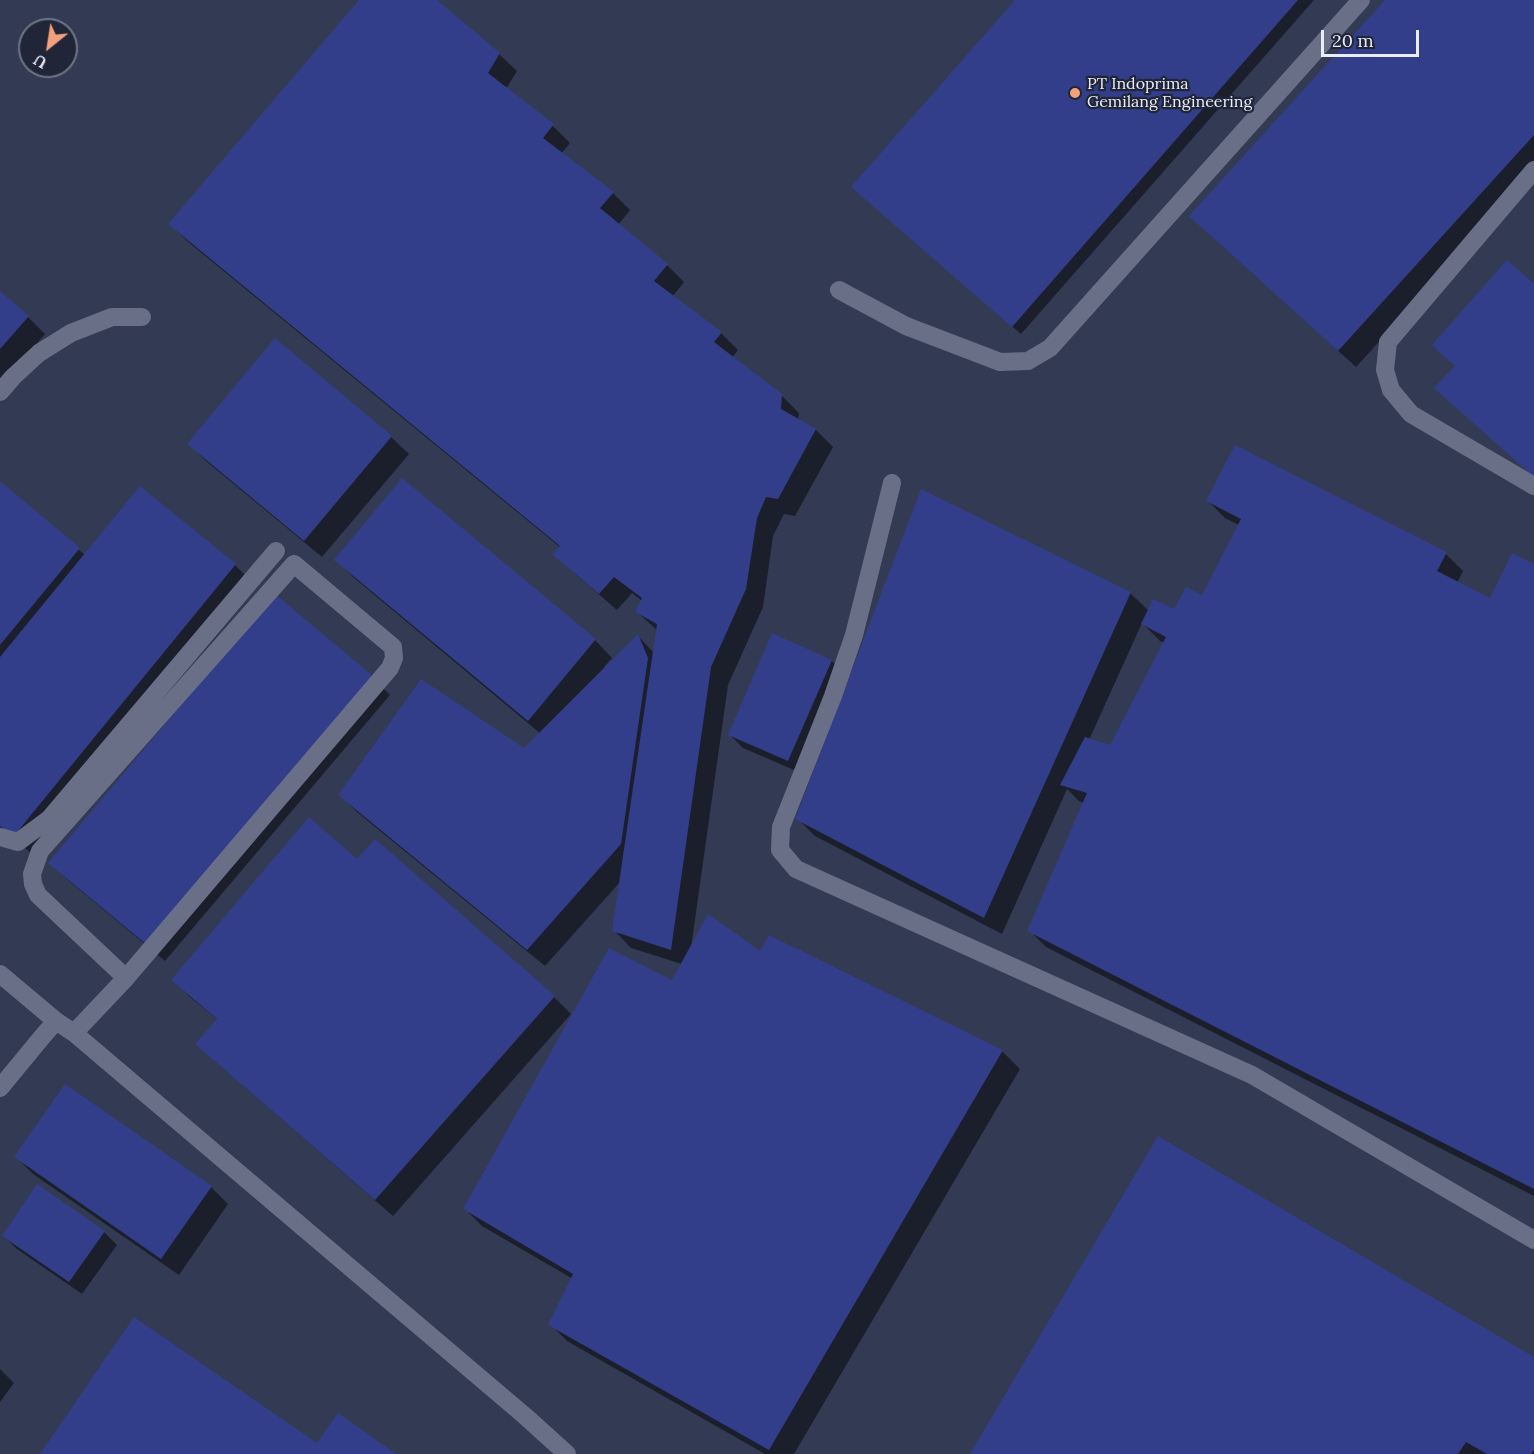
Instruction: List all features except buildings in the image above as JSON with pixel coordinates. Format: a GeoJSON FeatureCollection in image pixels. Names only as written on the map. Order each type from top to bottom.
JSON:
{"type":"FeatureCollection","features":[{"type":"Feature","properties":{"kind":"lane"},"geometry":{"type":"LineString","coordinates":[[839,290],[906,326],[1000,362],[1028,361],[1050,348],[1361,0]]}},
{"type":"Feature","properties":{"kind":"lane"},"geometry":{"type":"LineString","coordinates":[[1534,170],[1388,342],[1385,370],[1391,390],[1411,414],[1534,486]]}},
{"type":"Feature","properties":{"kind":"lane"},"geometry":{"type":"LineString","coordinates":[[0,392],[39,353],[71,333],[112,317],[142,316]]}},
{"type":"Feature","properties":{"kind":"lane"},"geometry":{"type":"LineString","coordinates":[[892,483],[854,635],[833,696],[781,827],[780,850],[796,869],[1252,1075],[1534,1240]]}},
{"type":"Feature","properties":{"kind":"lane"},"geometry":{"type":"LineString","coordinates":[[0,837],[18,842],[49,819],[276,551]]}},
{"type":"Feature","properties":{"kind":"lane"},"geometry":{"type":"LineString","coordinates":[[74,1033],[126,978],[390,668],[394,658],[393,647],[294,564],[40,851],[32,874],[38,895],[126,978]]}},
{"type":"Feature","properties":{"kind":"lane"},"geometry":{"type":"LineString","coordinates":[[0,974],[56,1021],[74,1033],[567,1454]]}},
{"type":"Feature","properties":{"kind":"lane"},"geometry":{"type":"LineString","coordinates":[[0,1088],[56,1021]]}},
{"type":"Feature","properties":{"kind":"shaded area"},"geometry":{"type":"Polygon","coordinates":[[[0,0],[1534,0],[1534,1454],[0,1454],[0,0]]]}},
{"type":"Feature","properties":{"kind":"place","name":"PT Indoprima Gemilang Engineering"},"geometry":{"type":"Point","coordinates":[1075,93]}}]}
